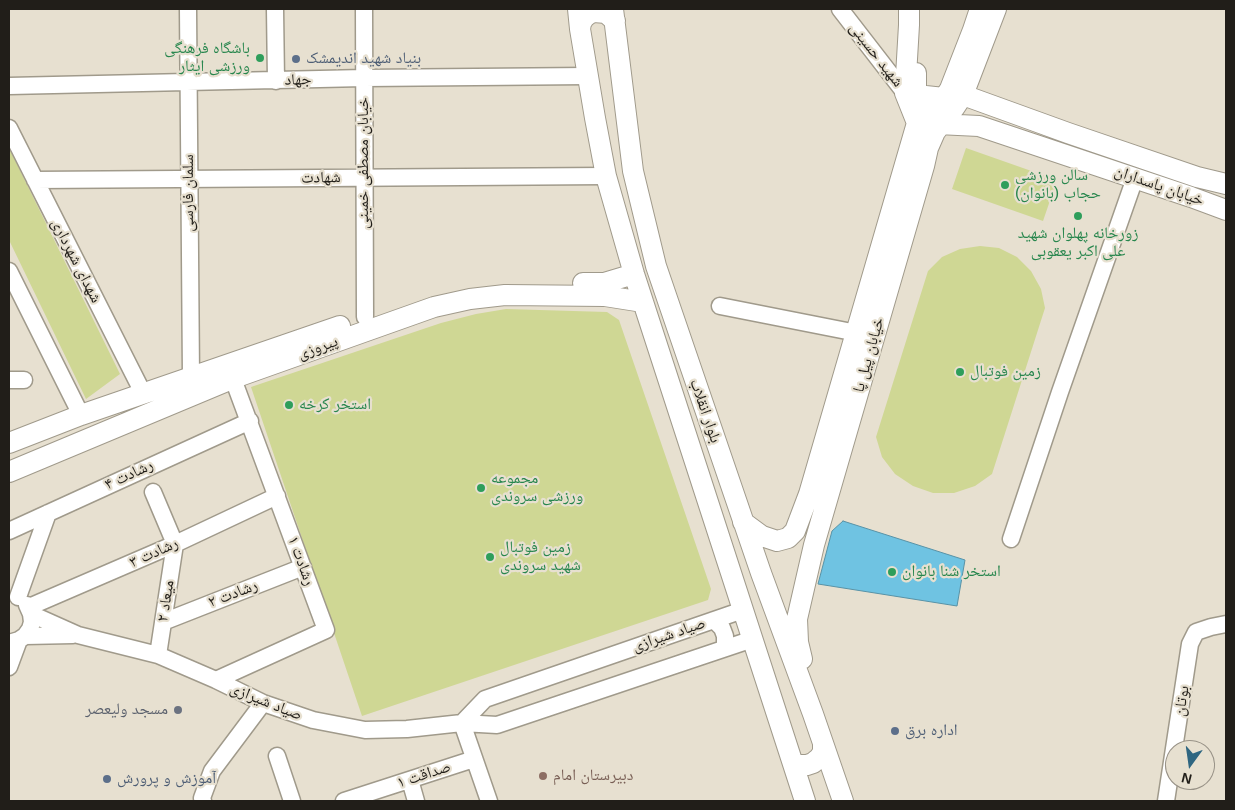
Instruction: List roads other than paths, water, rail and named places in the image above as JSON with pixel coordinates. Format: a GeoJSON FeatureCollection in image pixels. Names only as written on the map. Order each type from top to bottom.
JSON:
{"type":"FeatureCollection","features":[{"type":"Feature","properties":{"kind":"main road","name":"بلوار انقلاب"},"geometry":{"type":"LineString","coordinates":[[578,9],[606,176],[634,274],[805,801]]}},
{"type":"Feature","properties":{"kind":"main road"},"geometry":{"type":"LineString","coordinates":[[909,9],[910,94],[917,123]]}},
{"type":"Feature","properties":{"kind":"main road"},"geometry":{"type":"LineString","coordinates":[[910,94],[916,9]]}},
{"type":"Feature","properties":{"kind":"main road","name":"خیابان پیل پا"},"geometry":{"type":"LineString","coordinates":[[954,96],[950,88],[980,9]]}},
{"type":"Feature","properties":{"kind":"main road","name":"خیابان پیل پا"},"geometry":{"type":"LineString","coordinates":[[814,714],[798,642],[797,619],[814,545],[928,148],[935,132],[942,125],[996,9]]}},
{"type":"Feature","properties":{"kind":"main road"},"geometry":{"type":"LineString","coordinates":[[580,29],[584,18],[594,12],[614,15]]}},
{"type":"Feature","properties":{"kind":"main road","name":"بلوار انقلاب"},"geometry":{"type":"LineString","coordinates":[[614,15],[633,172],[656,266],[743,522],[844,801]]}},
{"type":"Feature","properties":{"kind":"main road","name":"خیابان پاسداران"},"geometry":{"type":"LineString","coordinates":[[910,94],[929,97],[954,96],[1197,177],[1226,184]]}},
{"type":"Feature","properties":{"kind":"main road","name":"خیابان پیل پا"},"geometry":{"type":"LineString","coordinates":[[788,538],[795,531],[809,494],[917,123],[954,96]]}},
{"type":"Feature","properties":{"kind":"main road","name":"خیابان پاسداران"},"geometry":{"type":"LineString","coordinates":[[917,123],[980,126],[1226,210]]}},
{"type":"Feature","properties":{"kind":"main road","name":"پیروزی"},"geometry":{"type":"LineString","coordinates":[[9,472],[231,371],[365,317],[431,294],[468,287],[505,284],[604,283],[634,274]]}},
{"type":"Feature","properties":{"kind":"main road","name":"پیروزی"},"geometry":{"type":"LineString","coordinates":[[9,443],[81,415],[191,377],[231,371],[434,307],[505,294],[605,296],[643,302]]}},
{"type":"Feature","properties":{"kind":"main road"},"geometry":{"type":"LineString","coordinates":[[743,522],[762,536],[777,541],[788,538],[796,546],[808,547],[814,545]]}},
{"type":"Feature","properties":{"kind":"main road"},"geometry":{"type":"LineString","coordinates":[[793,762],[800,765],[813,763],[819,758],[823,745]]}},
{"type":"Feature","properties":{"kind":"street","name":"سلمان فارسی"},"geometry":{"type":"LineString","coordinates":[[188,9],[191,377]]}},
{"type":"Feature","properties":{"kind":"street"},"geometry":{"type":"LineString","coordinates":[[275,9],[276,81]]}},
{"type":"Feature","properties":{"kind":"street","name":"خیابان مصطفی خمینی"},"geometry":{"type":"LineString","coordinates":[[364,9],[365,317]]}},
{"type":"Feature","properties":{"kind":"street","name":"شهید حسینی"},"geometry":{"type":"LineString","coordinates":[[840,9],[910,94]]}},
{"type":"Feature","properties":{"kind":"street","name":"جهاد"},"geometry":{"type":"LineString","coordinates":[[9,86],[364,78],[588,76]]}},
{"type":"Feature","properties":{"kind":"street","name":"شهدای شهرداری"},"geometry":{"type":"LineString","coordinates":[[9,128],[143,393]]}},
{"type":"Feature","properties":{"kind":"street","name":"شهادت"},"geometry":{"type":"LineString","coordinates":[[35,180],[606,176]]}},
{"type":"Feature","properties":{"kind":"street"},"geometry":{"type":"LineString","coordinates":[[1012,539],[1060,392],[1135,178]]}},
{"type":"Feature","properties":{"kind":"street"},"geometry":{"type":"LineString","coordinates":[[9,271],[81,415]]}},
{"type":"Feature","properties":{"kind":"street"},"geometry":{"type":"LineString","coordinates":[[720,306],[856,333]]}},
{"type":"Feature","properties":{"kind":"street","name":"رشادت ۱"},"geometry":{"type":"LineString","coordinates":[[216,680],[326,630],[231,371]]}},
{"type":"Feature","properties":{"kind":"street","name":"رشادت ۴"},"geometry":{"type":"LineString","coordinates":[[9,531],[143,468],[250,421]]}},
{"type":"Feature","properties":{"kind":"street"},"geometry":{"type":"LineString","coordinates":[[153,492],[174,544]]}},
{"type":"Feature","properties":{"kind":"street","name":"رشادت ۳"},"geometry":{"type":"LineString","coordinates":[[22,603],[174,544],[277,496]]}},
{"type":"Feature","properties":{"kind":"street"},"geometry":{"type":"LineString","coordinates":[[9,667],[18,640],[30,629],[32,622],[22,603],[48,513]]}},
{"type":"Feature","properties":{"kind":"street","name":"میعاد ۲"},"geometry":{"type":"LineString","coordinates":[[158,655],[174,544]]}},
{"type":"Feature","properties":{"kind":"street","name":"رشادت ۲"},"geometry":{"type":"LineString","coordinates":[[163,622],[303,567]]}},
{"type":"Feature","properties":{"kind":"street"},"geometry":{"type":"LineString","coordinates":[[22,603],[78,634]]}},
{"type":"Feature","properties":{"kind":"street","name":"صیاد شیرازی"},"geometry":{"type":"LineString","coordinates":[[462,723],[485,699],[744,610]]}},
{"type":"Feature","properties":{"kind":"street"},"geometry":{"type":"LineString","coordinates":[[714,620],[722,628],[725,636],[725,648]]}},
{"type":"Feature","properties":{"kind":"street","name":"بوتان"},"geometry":{"type":"LineString","coordinates":[[1166,801],[1190,644],[1196,632],[1226,624]]}},
{"type":"Feature","properties":{"kind":"street"},"geometry":{"type":"LineString","coordinates":[[18,640],[78,634]]}},
{"type":"Feature","properties":{"kind":"street","name":"صیاد شیرازی"},"geometry":{"type":"LineString","coordinates":[[78,634],[158,655],[263,703],[313,720],[365,730],[407,729],[462,723],[497,725],[753,639]]}},
{"type":"Feature","properties":{"kind":"street"},"geometry":{"type":"LineString","coordinates":[[203,801],[202,798],[212,771],[263,703]]}},
{"type":"Feature","properties":{"kind":"street"},"geometry":{"type":"LineString","coordinates":[[462,723],[489,801]]}},
{"type":"Feature","properties":{"kind":"street"},"geometry":{"type":"LineString","coordinates":[[277,756],[292,801]]}},
{"type":"Feature","properties":{"kind":"street","name":"صداقت ۱"},"geometry":{"type":"LineString","coordinates":[[344,801],[474,759]]}},
{"type":"Feature","properties":{"kind":"street"},"geometry":{"type":"LineString","coordinates":[[410,780],[416,801]]}},
{"type":"Feature","properties":{"kind":"water","name":"استخر شنا بانوان"},"geometry":{"type":"Polygon","coordinates":[[[843,521],[965,560],[957,606],[818,584],[832,531],[843,521]]]}},
{"type":"Feature","properties":{"kind":"place","name":"باشگاه فرهنگی ورزشی ایثار"},"geometry":{"type":"Point","coordinates":[260,58]}},
{"type":"Feature","properties":{"kind":"place","name":"بنیاد شهید اندیمشک"},"geometry":{"type":"Point","coordinates":[296,59]}},
{"type":"Feature","properties":{"kind":"place","name":"سالن ورزشی حجاب (بانوان)"},"geometry":{"type":"Point","coordinates":[1005,185]}},
{"type":"Feature","properties":{"kind":"place","name":"زورخانه پهلوان شهید علی اکبر یعقوبی"},"geometry":{"type":"Point","coordinates":[1078,216]}},
{"type":"Feature","properties":{"kind":"place","name":"زمین فوتبال"},"geometry":{"type":"Point","coordinates":[960,372]}},
{"type":"Feature","properties":{"kind":"place","name":"استخر کرخه"},"geometry":{"type":"Point","coordinates":[289,405]}},
{"type":"Feature","properties":{"kind":"place","name":"مجموعه ورزشی سروندی"},"geometry":{"type":"Point","coordinates":[481,488]}},
{"type":"Feature","properties":{"kind":"place","name":"زمین فوتبال شهید سروندی"},"geometry":{"type":"Point","coordinates":[490,557]}},
{"type":"Feature","properties":{"kind":"place","name":"استخر شنا بانوان"},"geometry":{"type":"Point","coordinates":[892,572]}},
{"type":"Feature","properties":{"kind":"place","name":"مسجد ولیعصر"},"geometry":{"type":"Point","coordinates":[178,710]}},
{"type":"Feature","properties":{"kind":"place","name":"اداره برق"},"geometry":{"type":"Point","coordinates":[895,731]}},
{"type":"Feature","properties":{"kind":"place","name":"دبیرستان امام"},"geometry":{"type":"Point","coordinates":[543,776]}},
{"type":"Feature","properties":{"kind":"place","name":"آموزش و پرورش"},"geometry":{"type":"Point","coordinates":[107,779]}}]}
